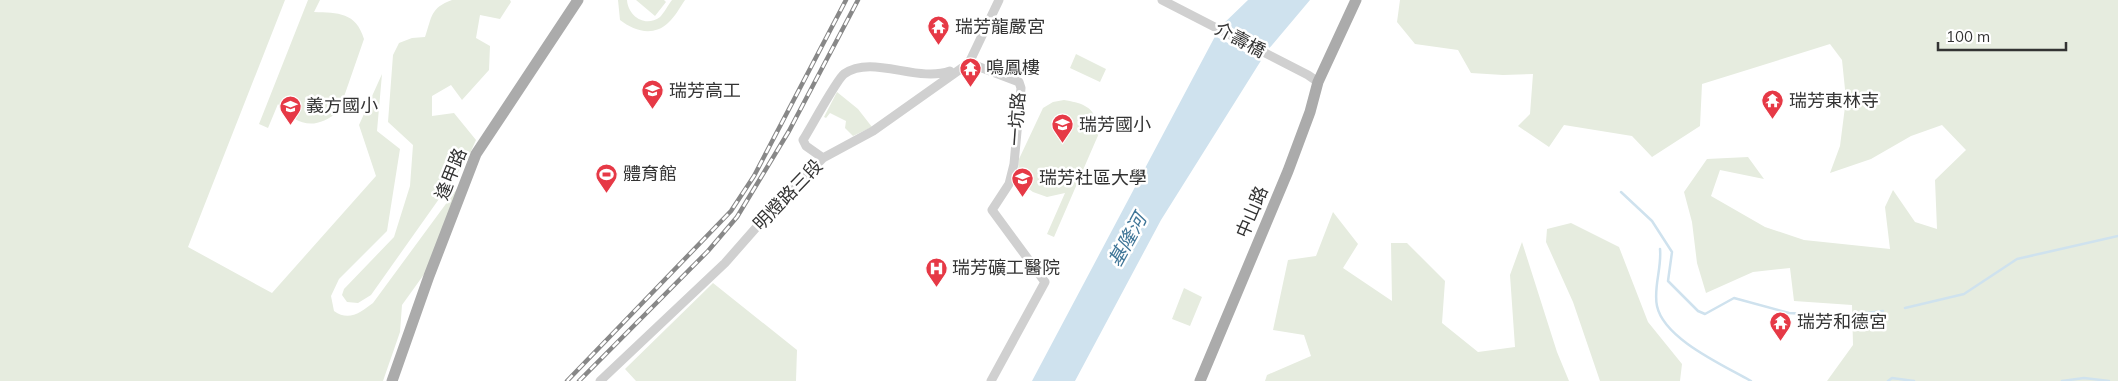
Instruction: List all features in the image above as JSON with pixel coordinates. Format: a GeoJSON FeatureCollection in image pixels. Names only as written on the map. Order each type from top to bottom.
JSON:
{"type":"FeatureCollection","features":[{"type":"Feature","properties":{"kind":"main road","name":"逢甲路"},"geometry":{"type":"LineString","coordinates":[[392,381],[429,276],[476,154],[578,0]]}},
{"type":"Feature","properties":{"kind":"main road","name":"中山路"},"geometry":{"type":"LineString","coordinates":[[1200,381],[1288,171],[1310,112],[1318,82],[1356,0]]}},
{"type":"Feature","properties":{"kind":"street","name":"明燈路三段"},"geometry":{"type":"LineString","coordinates":[[600,381],[725,262],[769,213],[824,158],[873,131],[969,63],[999,0]]}},
{"type":"Feature","properties":{"kind":"street","name":"介壽橋"},"geometry":{"type":"LineString","coordinates":[[1162,0],[1318,82]]}},
{"type":"Feature","properties":{"kind":"street"},"geometry":{"type":"LineString","coordinates":[[824,158],[806,146],[803,140],[842,74],[867,67],[938,75],[969,63]]}},
{"type":"Feature","properties":{"kind":"street","name":"一坑路"},"geometry":{"type":"LineString","coordinates":[[969,63],[1019,82],[1021,88],[1014,164],[1009,184],[992,210],[1046,282],[991,381]]}},
{"type":"Feature","properties":{"kind":"shaded area"},"geometry":{"type":"Polygon","coordinates":[[[0,0],[285,0],[188,247],[272,293],[376,176],[359,125],[382,74],[377,131],[400,149],[387,231],[339,279],[331,296],[334,311],[350,316],[373,303],[462,182],[425,273],[402,305],[400,332],[383,381],[0,381],[0,0]]]}},
{"type":"Feature","properties":{"kind":"shaded area"},"geometry":{"type":"Polygon","coordinates":[[[308,0],[320,0],[314,12],[338,14],[351,19],[361,30],[364,39],[339,111],[322,121],[307,123],[292,117],[278,104],[268,128],[259,124],[308,0]]]}},
{"type":"Feature","properties":{"kind":"shaded area"},"geometry":{"type":"Polygon","coordinates":[[[452,0],[510,0],[511,2],[500,19],[480,15],[476,38],[490,46],[489,70],[462,100],[451,85],[432,96],[432,116],[454,113],[476,140],[468,158],[371,295],[358,303],[347,302],[342,295],[344,289],[394,237],[410,186],[413,145],[388,122],[393,55],[399,43],[412,38],[425,37],[433,14],[439,6],[452,0]]]}},
{"type":"Feature","properties":{"kind":"shaded area"},"geometry":{"type":"Polygon","coordinates":[[[618,0],[627,0],[630,11],[638,19],[649,21],[660,17],[672,0],[685,0],[668,23],[656,30],[644,31],[631,27],[620,20],[618,0]]]}},
{"type":"Feature","properties":{"kind":"shaded area"},"geometry":{"type":"Polygon","coordinates":[[[636,0],[664,0],[666,2],[655,16],[636,0]]]}},
{"type":"Feature","properties":{"kind":"shaded area"},"geometry":{"type":"Polygon","coordinates":[[[1400,0],[2118,0],[2118,381],[1827,381],[1853,345],[1852,305],[1794,301],[1790,268],[1753,272],[1706,293],[1697,263],[1692,222],[1684,192],[1707,159],[1748,157],[1764,179],[1720,170],[1711,196],[1765,227],[1804,240],[1890,249],[1885,207],[1893,190],[1915,222],[1937,229],[1935,180],[1966,150],[1942,125],[1911,136],[1871,159],[1830,173],[1840,146],[1846,99],[1842,60],[1830,44],[1702,84],[1700,126],[1652,157],[1632,136],[1564,125],[1549,147],[1518,126],[1530,114],[1533,74],[1471,73],[1458,50],[1415,44],[1397,22],[1400,0]]]}},
{"type":"Feature","properties":{"kind":"shaded area"},"geometry":{"type":"Polygon","coordinates":[[[1076,54],[1106,69],[1100,82],[1070,68],[1076,54]]]}},
{"type":"Feature","properties":{"kind":"shaded area"},"geometry":{"type":"Polygon","coordinates":[[[837,92],[858,109],[872,127],[853,136],[845,128],[846,121],[830,113],[826,118],[824,117],[837,92]]]}},
{"type":"Feature","properties":{"kind":"shaded area"},"geometry":{"type":"Polygon","coordinates":[[[1064,100],[1085,106],[1092,112],[1097,123],[1101,115],[1106,117],[1054,237],[1047,234],[1065,193],[1047,197],[1033,192],[1026,187],[1018,171],[1019,159],[1043,108],[1053,102],[1064,100]]]}},
{"type":"Feature","properties":{"kind":"shaded area"},"geometry":{"type":"Polygon","coordinates":[[[1333,212],[1358,244],[1343,268],[1392,301],[1391,243],[1407,243],[1445,281],[1442,323],[1478,352],[1515,347],[1510,275],[1522,242],[1557,352],[1569,381],[1265,381],[1267,375],[1311,356],[1304,335],[1273,330],[1288,260],[1316,256],[1333,212]]]}},
{"type":"Feature","properties":{"kind":"shaded area"},"geometry":{"type":"Polygon","coordinates":[[[1571,223],[1619,247],[1648,322],[1682,364],[1680,381],[1600,381],[1573,302],[1546,242],[1547,229],[1571,223]]]}},
{"type":"Feature","properties":{"kind":"shaded area"},"geometry":{"type":"Polygon","coordinates":[[[713,283],[797,350],[796,381],[636,381],[625,369],[713,283]]]}},
{"type":"Feature","properties":{"kind":"shaded area"},"geometry":{"type":"Polygon","coordinates":[[[1184,288],[1202,297],[1190,326],[1172,319],[1184,288]]]}},
{"type":"Feature","properties":{"kind":"water","name":"基隆河"},"geometry":{"type":"Polygon","coordinates":[[[1248,0],[1310,0],[1267,51],[1161,220],[1075,381],[1032,381],[1220,27],[1248,0]]]}},
{"type":"Feature","properties":{"kind":"pier"},"geometry":{"type":"Polygon","coordinates":[[[1221,22],[1272,49],[1263,62],[1213,35],[1221,22]]]}},
{"type":"Feature","properties":{"kind":"waterway"},"geometry":{"type":"LineString","coordinates":[[1621,192],[1652,221],[1672,252],[1668,281],[1698,311],[1705,314],[1734,298],[1789,313],[1843,316],[1883,311]]}},
{"type":"Feature","properties":{"kind":"waterway"},"geometry":{"type":"LineString","coordinates":[[1905,308],[1964,294],[2017,259],[2118,236]]}},
{"type":"Feature","properties":{"kind":"waterway"},"geometry":{"type":"LineString","coordinates":[[1660,249],[1656,299],[1662,318],[1682,340],[1696,350],[1751,381]]}},
{"type":"Feature","properties":{"kind":"waterway"},"geometry":{"type":"LineString","coordinates":[[1888,381],[1892,378],[1914,381]]}},
{"type":"Feature","properties":{"kind":"waterway"},"geometry":{"type":"LineString","coordinates":[[2062,381],[2084,378],[2109,381]]}},
{"type":"Feature","properties":{"kind":"railway"},"geometry":{"type":"LineString","coordinates":[[567,381],[731,211],[754,176],[846,0]]}},
{"type":"Feature","properties":{"kind":"railway"},"geometry":{"type":"LineString","coordinates":[[579,381],[708,251],[737,217],[789,131],[858,0]]}},
{"type":"Feature","properties":{"kind":"place","name":"瑞芳龍嚴宮"},"geometry":{"type":"Point","coordinates":[939,46]}},
{"type":"Feature","properties":{"kind":"place","name":"鳴鳳樓"},"geometry":{"type":"Point","coordinates":[970,87]}},
{"type":"Feature","properties":{"kind":"place","name":"瑞芳高工"},"geometry":{"type":"Point","coordinates":[653,110]}},
{"type":"Feature","properties":{"kind":"place","name":"瑞芳東林寺"},"geometry":{"type":"Point","coordinates":[1773,120]}},
{"type":"Feature","properties":{"kind":"place","name":"義方國小"},"geometry":{"type":"Point","coordinates":[290,125]}},
{"type":"Feature","properties":{"kind":"place","name":"瑞芳國小"},"geometry":{"type":"Point","coordinates":[1063,144]}},
{"type":"Feature","properties":{"kind":"place","name":"體育館"},"geometry":{"type":"Point","coordinates":[607,193]}},
{"type":"Feature","properties":{"kind":"place","name":"瑞芳社區大學"},"geometry":{"type":"Point","coordinates":[1023,197]}},
{"type":"Feature","properties":{"kind":"place","name":"瑞芳礦工醫院"},"geometry":{"type":"Point","coordinates":[936,287]}},
{"type":"Feature","properties":{"kind":"place","name":"瑞芳和德宮"},"geometry":{"type":"Point","coordinates":[1781,341]}}]}
